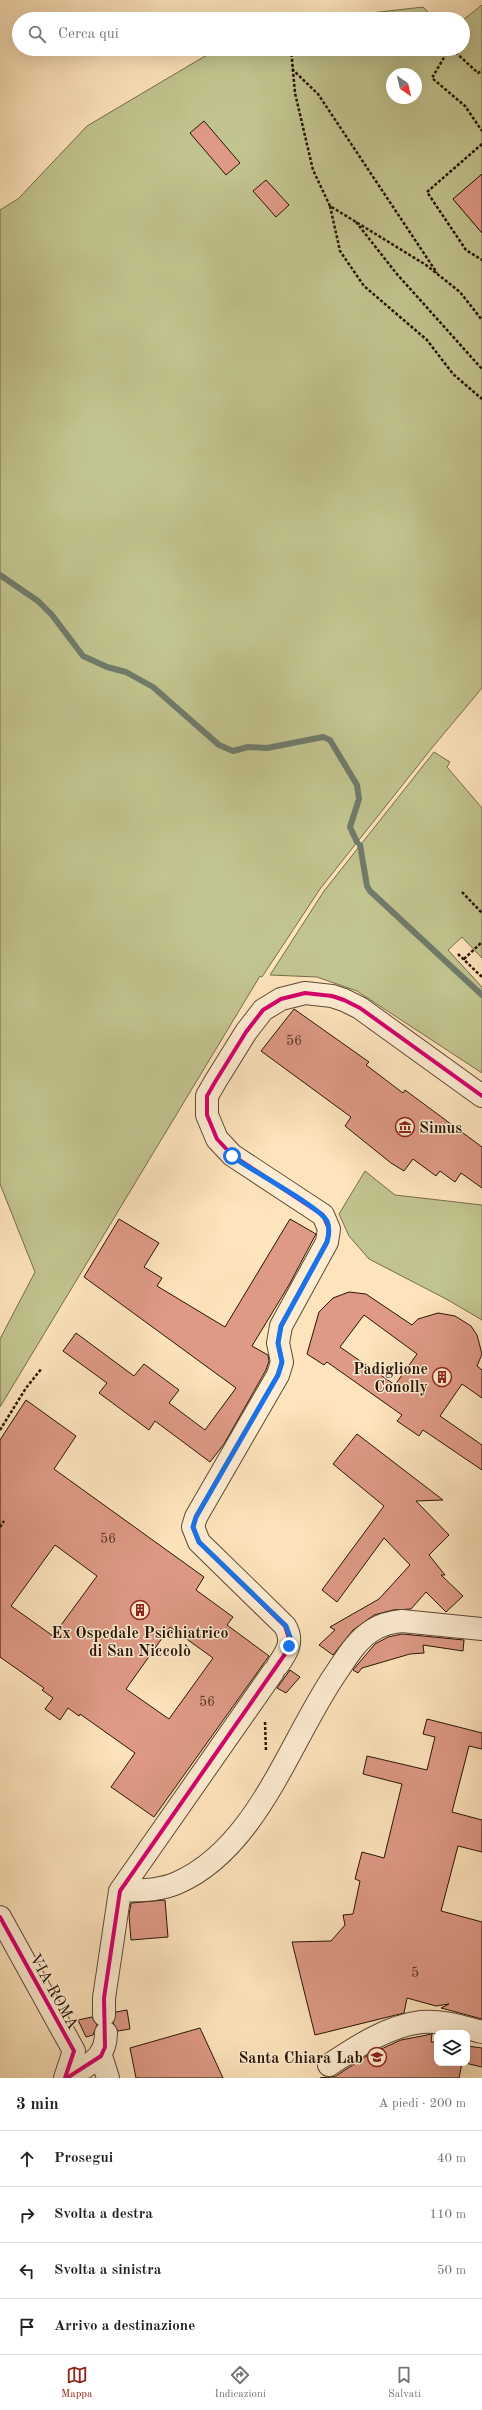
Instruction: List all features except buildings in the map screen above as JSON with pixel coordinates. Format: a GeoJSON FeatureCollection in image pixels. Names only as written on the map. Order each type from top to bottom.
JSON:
{"type":"FeatureCollection","features":[{"type":"Feature","properties":{"kind":"street"},"geometry":{"type":"LineString","coordinates":[[66,2078],[101,2056],[105,2047],[104,1998],[120,1891],[272,1674],[289,1646],[290,1637],[286,1626],[199,1542],[193,1527],[196,1517],[278,1375],[282,1362],[278,1343],[281,1326],[327,1242],[329,1229],[323,1215],[313,1207],[253,1171],[224,1147],[217,1139],[207,1116],[207,1096],[257,1016],[274,1002],[305,993],[332,996],[360,1008],[482,1096]]}},
{"type":"Feature","properties":{"kind":"street"},"geometry":{"type":"LineString","coordinates":[[120,1891],[151,1890],[176,1884],[203,1868],[221,1853],[259,1805],[339,1668],[356,1646],[372,1630],[390,1622],[402,1620],[482,1629]]}},
{"type":"Feature","properties":{"kind":"street","name":"VIA ROMA"},"geometry":{"type":"LineString","coordinates":[[0,1917],[74,2050],[66,2078]]}},
{"type":"Feature","properties":{"kind":"street"},"geometry":{"type":"LineString","coordinates":[[329,2065],[375,2038],[414,2023],[448,2024],[482,2032]]}},
{"type":"Feature","properties":{"kind":"street","name":"VIA ROMA"},"geometry":{"type":"LineString","coordinates":[[74,2050],[101,2056]]}},
{"type":"Feature","properties":{"kind":"street"},"geometry":{"type":"LineString","coordinates":[[101,2056],[108,2078]]}},
{"type":"Feature","properties":{"kind":"path"},"geometry":{"type":"LineString","coordinates":[[291,56],[292,69],[313,170],[330,206],[340,251],[364,286],[427,340],[453,374],[482,400]]}},
{"type":"Feature","properties":{"kind":"path"},"geometry":{"type":"LineString","coordinates":[[446,56],[432,78],[465,106],[482,131]]}},
{"type":"Feature","properties":{"kind":"path"},"geometry":{"type":"LineString","coordinates":[[459,56],[478,73],[482,70]]}},
{"type":"Feature","properties":{"kind":"path"},"geometry":{"type":"LineString","coordinates":[[292,69],[318,94],[440,276]]}},
{"type":"Feature","properties":{"kind":"path"},"geometry":{"type":"LineString","coordinates":[[482,144],[427,192],[466,250],[482,260]]}},
{"type":"Feature","properties":{"kind":"path"},"geometry":{"type":"LineString","coordinates":[[330,206],[355,220],[440,276],[460,292],[482,320]]}},
{"type":"Feature","properties":{"kind":"path"},"geometry":{"type":"LineString","coordinates":[[355,220],[396,272],[482,369]]}},
{"type":"Feature","properties":{"kind":"path"},"geometry":{"type":"LineString","coordinates":[[462,892],[482,913]]}},
{"type":"Feature","properties":{"kind":"path"},"geometry":{"type":"LineString","coordinates":[[464,959],[482,942]]}},
{"type":"Feature","properties":{"kind":"path"},"geometry":{"type":"LineString","coordinates":[[458,954],[482,977]]}},
{"type":"Feature","properties":{"kind":"path"},"geometry":{"type":"LineString","coordinates":[[0,1430],[24,1392],[42,1368]]}},
{"type":"Feature","properties":{"kind":"path"},"geometry":{"type":"LineString","coordinates":[[0,1527],[4,1521]]}},
{"type":"Feature","properties":{"kind":"path"},"geometry":{"type":"LineString","coordinates":[[266,1753],[272,1674]]}},
{"type":"Feature","properties":{"kind":"green space"},"geometry":{"type":"Polygon","coordinates":[[[482,5],[482,174],[453,199],[482,233],[482,688],[431,749],[320,889],[262,977],[260,976],[0,1407],[0,1339],[35,1272],[0,1184],[0,210],[18,199],[87,126],[205,56],[470,56],[470,14],[482,5]]]}},
{"type":"Feature","properties":{"kind":"green space"},"geometry":{"type":"Polygon","coordinates":[[[423,7],[428,12],[380,12],[423,7]]]}},
{"type":"Feature","properties":{"kind":"green space"},"geometry":{"type":"Polygon","coordinates":[[[434,752],[450,762],[447,767],[482,808],[482,958],[462,937],[448,950],[482,987],[482,1073],[357,991],[317,977],[270,975],[324,891],[434,752]]]}},
{"type":"Feature","properties":{"kind":"green space"},"geometry":{"type":"Polygon","coordinates":[[[365,1171],[395,1195],[482,1205],[482,1320],[448,1300],[369,1259],[349,1236],[339,1214],[365,1171]]]}},
{"type":"Feature","properties":{"kind":"waterway"},"geometry":{"type":"LineString","coordinates":[[0,575],[38,601],[52,615],[83,656],[107,667],[126,672],[153,687],[219,745],[233,751],[248,747],[267,748],[323,737],[330,740],[357,785],[359,799],[350,827],[357,842]]}},
{"type":"Feature","properties":{"kind":"waterway"},"geometry":{"type":"LineString","coordinates":[[360,845],[367,886],[370,891],[482,995]]}},
{"type":"Feature","properties":{"kind":"cycle path"},"geometry":{"type":"LineString","coordinates":[[67,2078],[101,2056],[105,2047],[104,1998],[120,1891],[285,1654],[290,1642],[285,1626],[199,1542],[193,1527],[196,1517],[278,1375],[282,1362],[278,1343],[281,1326],[327,1242],[329,1229],[323,1215],[232,1155],[217,1139],[207,1115],[207,1096],[246,1032],[263,1010],[281,999],[305,993],[332,996],[360,1008],[482,1096]]}},
{"type":"Feature","properties":{"kind":"cycle path"},"geometry":{"type":"LineString","coordinates":[[0,1917],[74,2051],[65,2078]]}},
{"type":"Feature","properties":{"kind":"place","name":"Simus"},"geometry":{"type":"Point","coordinates":[405,1127]}},
{"type":"Feature","properties":{"kind":"place","name":"Padiglione Conolly"},"geometry":{"type":"Point","coordinates":[442,1377]}},
{"type":"Feature","properties":{"kind":"place","name":"Ex Ospedale Psichiatrico di San Niccolò"},"geometry":{"type":"Point","coordinates":[140,1610]}},
{"type":"Feature","properties":{"kind":"place","name":"Santa Chiara Lab"},"geometry":{"type":"Point","coordinates":[377,2057]}},
{"type":"Feature","properties":{"kind":"route"},"geometry":{"type":"LineString","coordinates":[[232,1156],[253,1171],[313,1207],[323,1215],[327,1221],[329,1229],[327,1242],[278,1334],[278,1343],[282,1359],[282,1365],[278,1375],[193,1522],[193,1531],[199,1542],[286,1626],[290,1637],[289,1646]]}}]}
